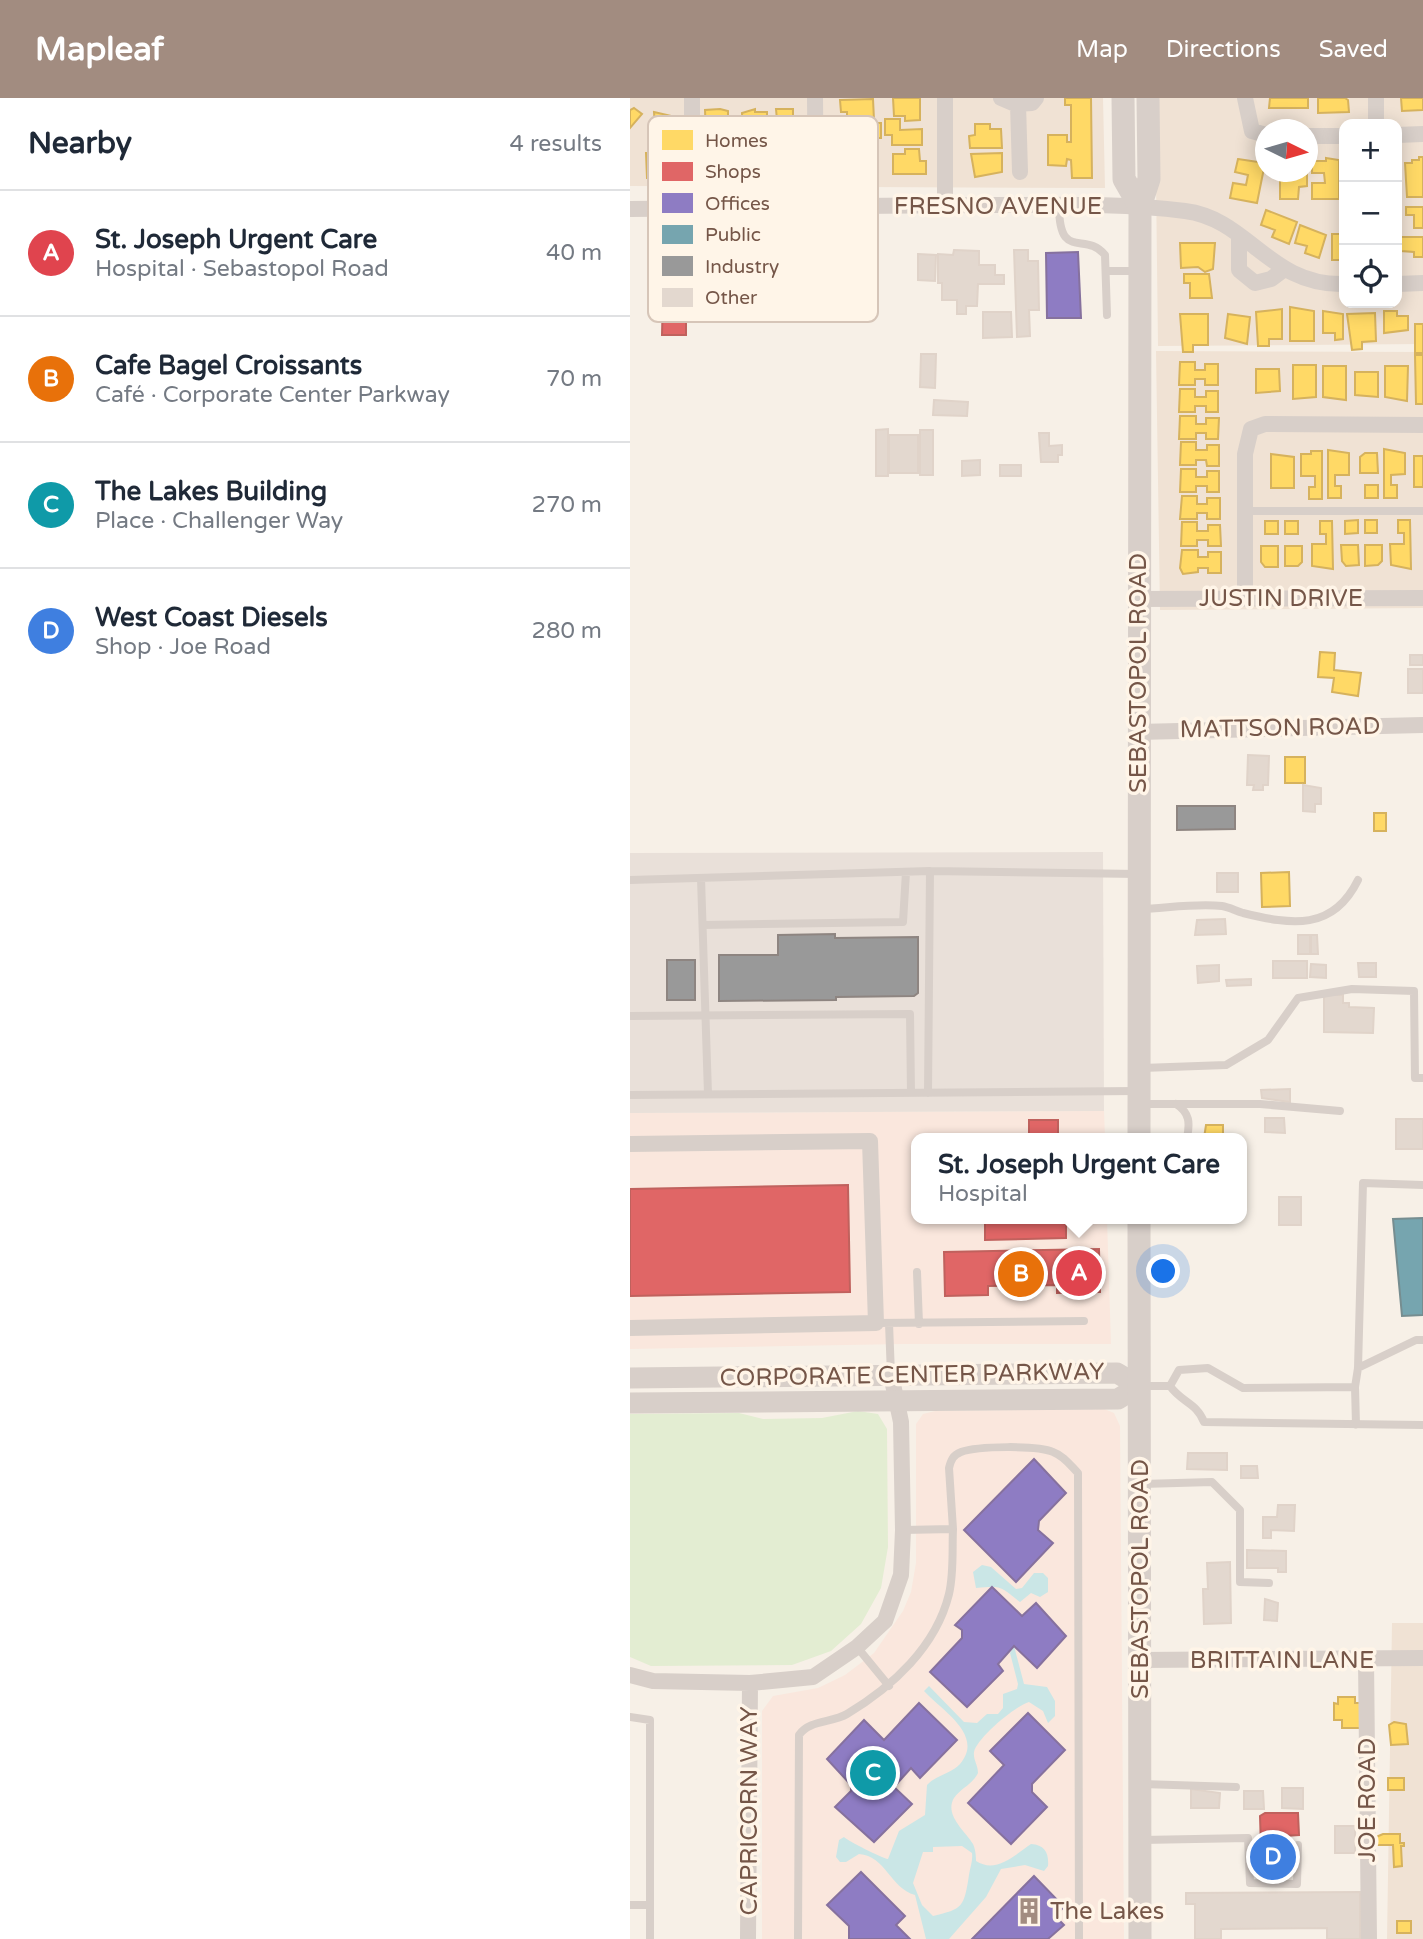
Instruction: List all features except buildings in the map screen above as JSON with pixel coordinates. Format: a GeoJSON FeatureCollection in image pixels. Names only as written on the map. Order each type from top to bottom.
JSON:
{"type":"FeatureCollection","features":[{"type":"Feature","properties":{"kind":"main road","name":"SEBASTOPOL ROAD"},"geometry":{"type":"LineString","coordinates":[[1123,98],[1125,179],[1140,207]]}},
{"type":"Feature","properties":{"kind":"main road","name":"SEBASTOPOL ROAD"},"geometry":{"type":"LineString","coordinates":[[1139,1133],[1140,207],[1149,178],[1148,98]]}},
{"type":"Feature","properties":{"kind":"main road","name":"SEBASTOPOL ROAD"},"geometry":{"type":"LineString","coordinates":[[1139,1224],[1140,1939]]}},
{"type":"Feature","properties":{"kind":"street"},"geometry":{"type":"LineString","coordinates":[[692,98],[692,116]]}},
{"type":"Feature","properties":{"kind":"street"},"geometry":{"type":"LineString","coordinates":[[815,98],[815,116]]}},
{"type":"Feature","properties":{"kind":"street"},"geometry":{"type":"LineString","coordinates":[[945,98],[945,205]]}},
{"type":"Feature","properties":{"kind":"street"},"geometry":{"type":"LineString","coordinates":[[1001,98],[1018,104],[1032,103],[1035,98]]}},
{"type":"Feature","properties":{"kind":"street"},"geometry":{"type":"LineString","coordinates":[[1245,98],[1252,131],[1255,132]]}},
{"type":"Feature","properties":{"kind":"street"},"geometry":{"type":"LineString","coordinates":[[1376,98],[1376,119]]}},
{"type":"Feature","properties":{"kind":"street"},"geometry":{"type":"LineString","coordinates":[[1018,104],[1020,172]]}},
{"type":"Feature","properties":{"kind":"street"},"geometry":{"type":"LineString","coordinates":[[1402,135],[1423,134]]}},
{"type":"Feature","properties":{"kind":"street"},"geometry":{"type":"LineString","coordinates":[[1318,136],[1339,136]]}},
{"type":"Feature","properties":{"kind":"street","name":"FRESNO AVENUE"},"geometry":{"type":"LineString","coordinates":[[878,207],[1059,205],[1140,207],[1200,213],[1215,218],[1283,270],[1332,285],[1339,284]]}},
{"type":"Feature","properties":{"kind":"street","name":"FRESNO AVENUE"},"geometry":{"type":"LineString","coordinates":[[630,209],[648,209]]}},
{"type":"Feature","properties":{"kind":"street"},"geometry":{"type":"LineString","coordinates":[[1239,235],[1239,270],[1255,283],[1271,279],[1283,270]]}},
{"type":"Feature","properties":{"kind":"street"},"geometry":{"type":"LineString","coordinates":[[1402,284],[1423,283]]}},
{"type":"Feature","properties":{"kind":"street"},"geometry":{"type":"LineString","coordinates":[[1245,597],[1245,454],[1251,429],[1265,424],[1423,425]]}},
{"type":"Feature","properties":{"kind":"street","name":"JUSTIN DRIVE"},"geometry":{"type":"LineString","coordinates":[[1139,599],[1423,598]]}},
{"type":"Feature","properties":{"kind":"street","name":"MATTSON ROAD"},"geometry":{"type":"LineString","coordinates":[[1138,732],[1423,725]]}},
{"type":"Feature","properties":{"kind":"street"},"geometry":{"type":"LineString","coordinates":[[630,1144],[870,1141],[882,1323],[630,1328]]}},
{"type":"Feature","properties":{"kind":"street","name":"CORPORATE CENTER PARKWAY"},"geometry":{"type":"LineString","coordinates":[[630,1378],[1117,1373],[1139,1386],[1118,1399],[630,1403]]}},
{"type":"Feature","properties":{"kind":"street"},"geometry":{"type":"LineString","coordinates":[[630,1675],[653,1681],[750,1683],[813,1677],[857,1647],[884,1621],[901,1575],[903,1530],[901,1422],[891,1374]]}},
{"type":"Feature","properties":{"kind":"street","name":"BRITTAIN LANE"},"geometry":{"type":"LineString","coordinates":[[1141,1660],[1423,1658]]}},
{"type":"Feature","properties":{"kind":"street","name":"JOE ROAD"},"geometry":{"type":"LineString","coordinates":[[1366,1660],[1369,1939]]}},
{"type":"Feature","properties":{"kind":"street","name":"CAPRICORN WAY"},"geometry":{"type":"LineString","coordinates":[[748,1939],[750,1683]]}},
{"type":"Feature","properties":{"kind":"lane"},"geometry":{"type":"LineString","coordinates":[[1059,205],[1059,230],[1062,235],[1084,246],[1101,249],[1105,255],[1107,315]]}},
{"type":"Feature","properties":{"kind":"lane"},"geometry":{"type":"LineString","coordinates":[[1105,271],[1140,271]]}},
{"type":"Feature","properties":{"kind":"lane"},"geometry":{"type":"LineString","coordinates":[[1245,511],[1423,511]]}},
{"type":"Feature","properties":{"kind":"lane"},"geometry":{"type":"LineString","coordinates":[[928,1093],[930,871]]}},
{"type":"Feature","properties":{"kind":"lane"},"geometry":{"type":"LineString","coordinates":[[630,880],[930,871],[1138,874]]}},
{"type":"Feature","properties":{"kind":"lane"},"geometry":{"type":"LineString","coordinates":[[703,925],[903,922],[906,872]]}},
{"type":"Feature","properties":{"kind":"lane"},"geometry":{"type":"LineString","coordinates":[[701,878],[708,1094]]}},
{"type":"Feature","properties":{"kind":"lane"},"geometry":{"type":"LineString","coordinates":[[1138,909],[1222,906],[1278,921],[1319,918],[1332,914],[1349,900],[1358,880]]}},
{"type":"Feature","properties":{"kind":"lane"},"geometry":{"type":"LineString","coordinates":[[630,1095],[1139,1088],[1226,1065],[1268,1040],[1298,998],[1352,989],[1415,991],[1415,1078],[1423,1078]]}},
{"type":"Feature","properties":{"kind":"lane"},"geometry":{"type":"LineString","coordinates":[[630,1016],[910,1014],[911,1093]]}},
{"type":"Feature","properties":{"kind":"lane"},"geometry":{"type":"LineString","coordinates":[[1139,1088],[1185,1110],[1188,1118],[1187,1133]]}},
{"type":"Feature","properties":{"kind":"lane"},"geometry":{"type":"LineString","coordinates":[[1176,1104],[1260,1104],[1340,1111]]}},
{"type":"Feature","properties":{"kind":"lane"},"geometry":{"type":"LineString","coordinates":[[1356,1425],[1363,1183],[1423,1185]]}},
{"type":"Feature","properties":{"kind":"lane"},"geometry":{"type":"LineString","coordinates":[[917,1272],[919,1324]]}},
{"type":"Feature","properties":{"kind":"lane"},"geometry":{"type":"LineString","coordinates":[[891,1374],[882,1323],[1084,1321]]}},
{"type":"Feature","properties":{"kind":"lane"},"geometry":{"type":"LineString","coordinates":[[1358,1368],[1416,1340],[1423,1340]]}},
{"type":"Feature","properties":{"kind":"lane"},"geometry":{"type":"LineString","coordinates":[[1170,1386],[1181,1370],[1208,1368],[1242,1388],[1355,1387]]}},
{"type":"Feature","properties":{"kind":"lane"},"geometry":{"type":"LineString","coordinates":[[1139,1386],[1170,1386]]}},
{"type":"Feature","properties":{"kind":"lane"},"geometry":{"type":"LineString","coordinates":[[1170,1386],[1179,1399],[1194,1404],[1205,1422],[1423,1424]]}},
{"type":"Feature","properties":{"kind":"lane"},"geometry":{"type":"LineString","coordinates":[[798,1939],[799,1735],[805,1728],[841,1717],[889,1686],[915,1659],[932,1632],[949,1594],[953,1529],[949,1468],[952,1458],[959,1452],[1014,1448],[1051,1451],[1062,1457],[1078,1473],[1079,1939]]}},
{"type":"Feature","properties":{"kind":"lane"},"geometry":{"type":"LineString","coordinates":[[1139,1484],[1212,1482],[1240,1510],[1240,1582],[1269,1583]]}},
{"type":"Feature","properties":{"kind":"lane"},"geometry":{"type":"LineString","coordinates":[[903,1530],[953,1529]]}},
{"type":"Feature","properties":{"kind":"lane"},"geometry":{"type":"LineString","coordinates":[[857,1647],[889,1686]]}},
{"type":"Feature","properties":{"kind":"lane"},"geometry":{"type":"LineString","coordinates":[[630,1717],[650,1720],[650,1939]]}},
{"type":"Feature","properties":{"kind":"lane"},"geometry":{"type":"LineString","coordinates":[[1139,1784],[1236,1787]]}},
{"type":"Feature","properties":{"kind":"lane"},"geometry":{"type":"LineString","coordinates":[[1139,1840],[1248,1838],[1250,1884],[1297,1884],[1298,1845]]}},
{"type":"Feature","properties":{"kind":"lane"},"geometry":{"type":"LineString","coordinates":[[630,1905],[650,1905]]}},
{"type":"Feature","properties":{"kind":"shaded area"},"geometry":{"type":"Polygon","coordinates":[[[630,98],[1103,98],[1105,188],[878,187],[878,116],[648,116],[648,186],[630,186],[630,98]]]}},
{"type":"Feature","properties":{"kind":"shaded area"},"geometry":{"type":"Polygon","coordinates":[[[1155,98],[1423,98],[1423,344],[1158,346],[1155,98]]]}},
{"type":"Feature","properties":{"kind":"shaded area"},"geometry":{"type":"Polygon","coordinates":[[[1156,351],[1423,352],[1423,608],[1160,610],[1156,351]]]}},
{"type":"Feature","properties":{"kind":"shaded area"},"geometry":{"type":"Polygon","coordinates":[[[1103,852],[1104,1111],[630,1113],[630,853],[1103,852]]]}},
{"type":"Feature","properties":{"kind":"shaded area"},"geometry":{"type":"Polygon","coordinates":[[[1104,1111],[1105,1133],[911,1133],[911,1224],[1107,1224],[1111,1344],[903,1344],[630,1349],[630,1113],[1104,1111]]]}},
{"type":"Feature","properties":{"kind":"shaded area"},"geometry":{"type":"Polygon","coordinates":[[[1104,1409],[1114,1413],[1120,1426],[1124,1939],[762,1939],[762,1711],[773,1696],[818,1688],[845,1675],[874,1653],[903,1611],[911,1592],[916,1563],[916,1424],[923,1414],[935,1411],[1104,1409]]]}},
{"type":"Feature","properties":{"kind":"shaded area"},"geometry":{"type":"Polygon","coordinates":[[[1392,1623],[1423,1623],[1423,1939],[1387,1939],[1392,1623]]]}},
{"type":"Feature","properties":{"kind":"green space"},"geometry":{"type":"Polygon","coordinates":[[[858,1411],[878,1414],[887,1429],[888,1547],[881,1588],[861,1624],[831,1651],[792,1665],[651,1666],[630,1657],[630,1414],[739,1413],[763,1419],[822,1418],[858,1411]]]}},
{"type":"Feature","properties":{"kind":"water"},"geometry":{"type":"Polygon","coordinates":[[[982,1565],[991,1567],[1016,1589],[1022,1588],[1034,1573],[1043,1573],[1048,1578],[1048,1592],[1040,1597],[1031,1593],[1020,1602],[1000,1588],[976,1588],[973,1572],[982,1565]]]}},
{"type":"Feature","properties":{"kind":"water"},"geometry":{"type":"Polygon","coordinates":[[[1014,1646],[1024,1684],[1047,1687],[1055,1701],[1055,1716],[1048,1723],[1043,1711],[1029,1702],[997,1723],[977,1746],[974,1755],[978,1773],[954,1798],[952,1811],[973,1844],[976,1861],[991,1865],[1005,1862],[1031,1844],[1045,1850],[1048,1866],[1044,1871],[1025,1865],[1001,1869],[986,1897],[949,1939],[926,1939],[915,1895],[899,1886],[876,1860],[868,1856],[859,1854],[846,1862],[840,1862],[836,1857],[839,1840],[844,1837],[888,1859],[899,1831],[925,1815],[927,1785],[960,1764],[966,1753],[967,1743],[958,1724],[924,1691],[929,1686],[964,1722],[977,1723],[987,1714],[998,1714],[1003,1708],[1003,1694],[1017,1689],[1018,1684],[1010,1653],[1014,1646]],[[962,1846],[933,1847],[933,1852],[923,1852],[913,1883],[922,1905],[933,1916],[951,1911],[963,1900],[972,1853],[962,1846]]]}},
{"type":"Feature","properties":{"kind":"place","name":"St. Joseph Urgent Care"},"geometry":{"type":"Point","coordinates":[1079,1273]}},
{"type":"Feature","properties":{"kind":"place","name":"Cafe Bagel Croissants"},"geometry":{"type":"Point","coordinates":[1021,1274]}},
{"type":"Feature","properties":{"kind":"place","name":"The Lakes Building"},"geometry":{"type":"Point","coordinates":[873,1773]}},
{"type":"Feature","properties":{"kind":"place","name":"West Coast Diesels"},"geometry":{"type":"Point","coordinates":[1273,1857]}},
{"type":"Feature","properties":{"kind":"place","name":"The Lakes"},"geometry":{"type":"Point","coordinates":[1029,1911]}}]}
